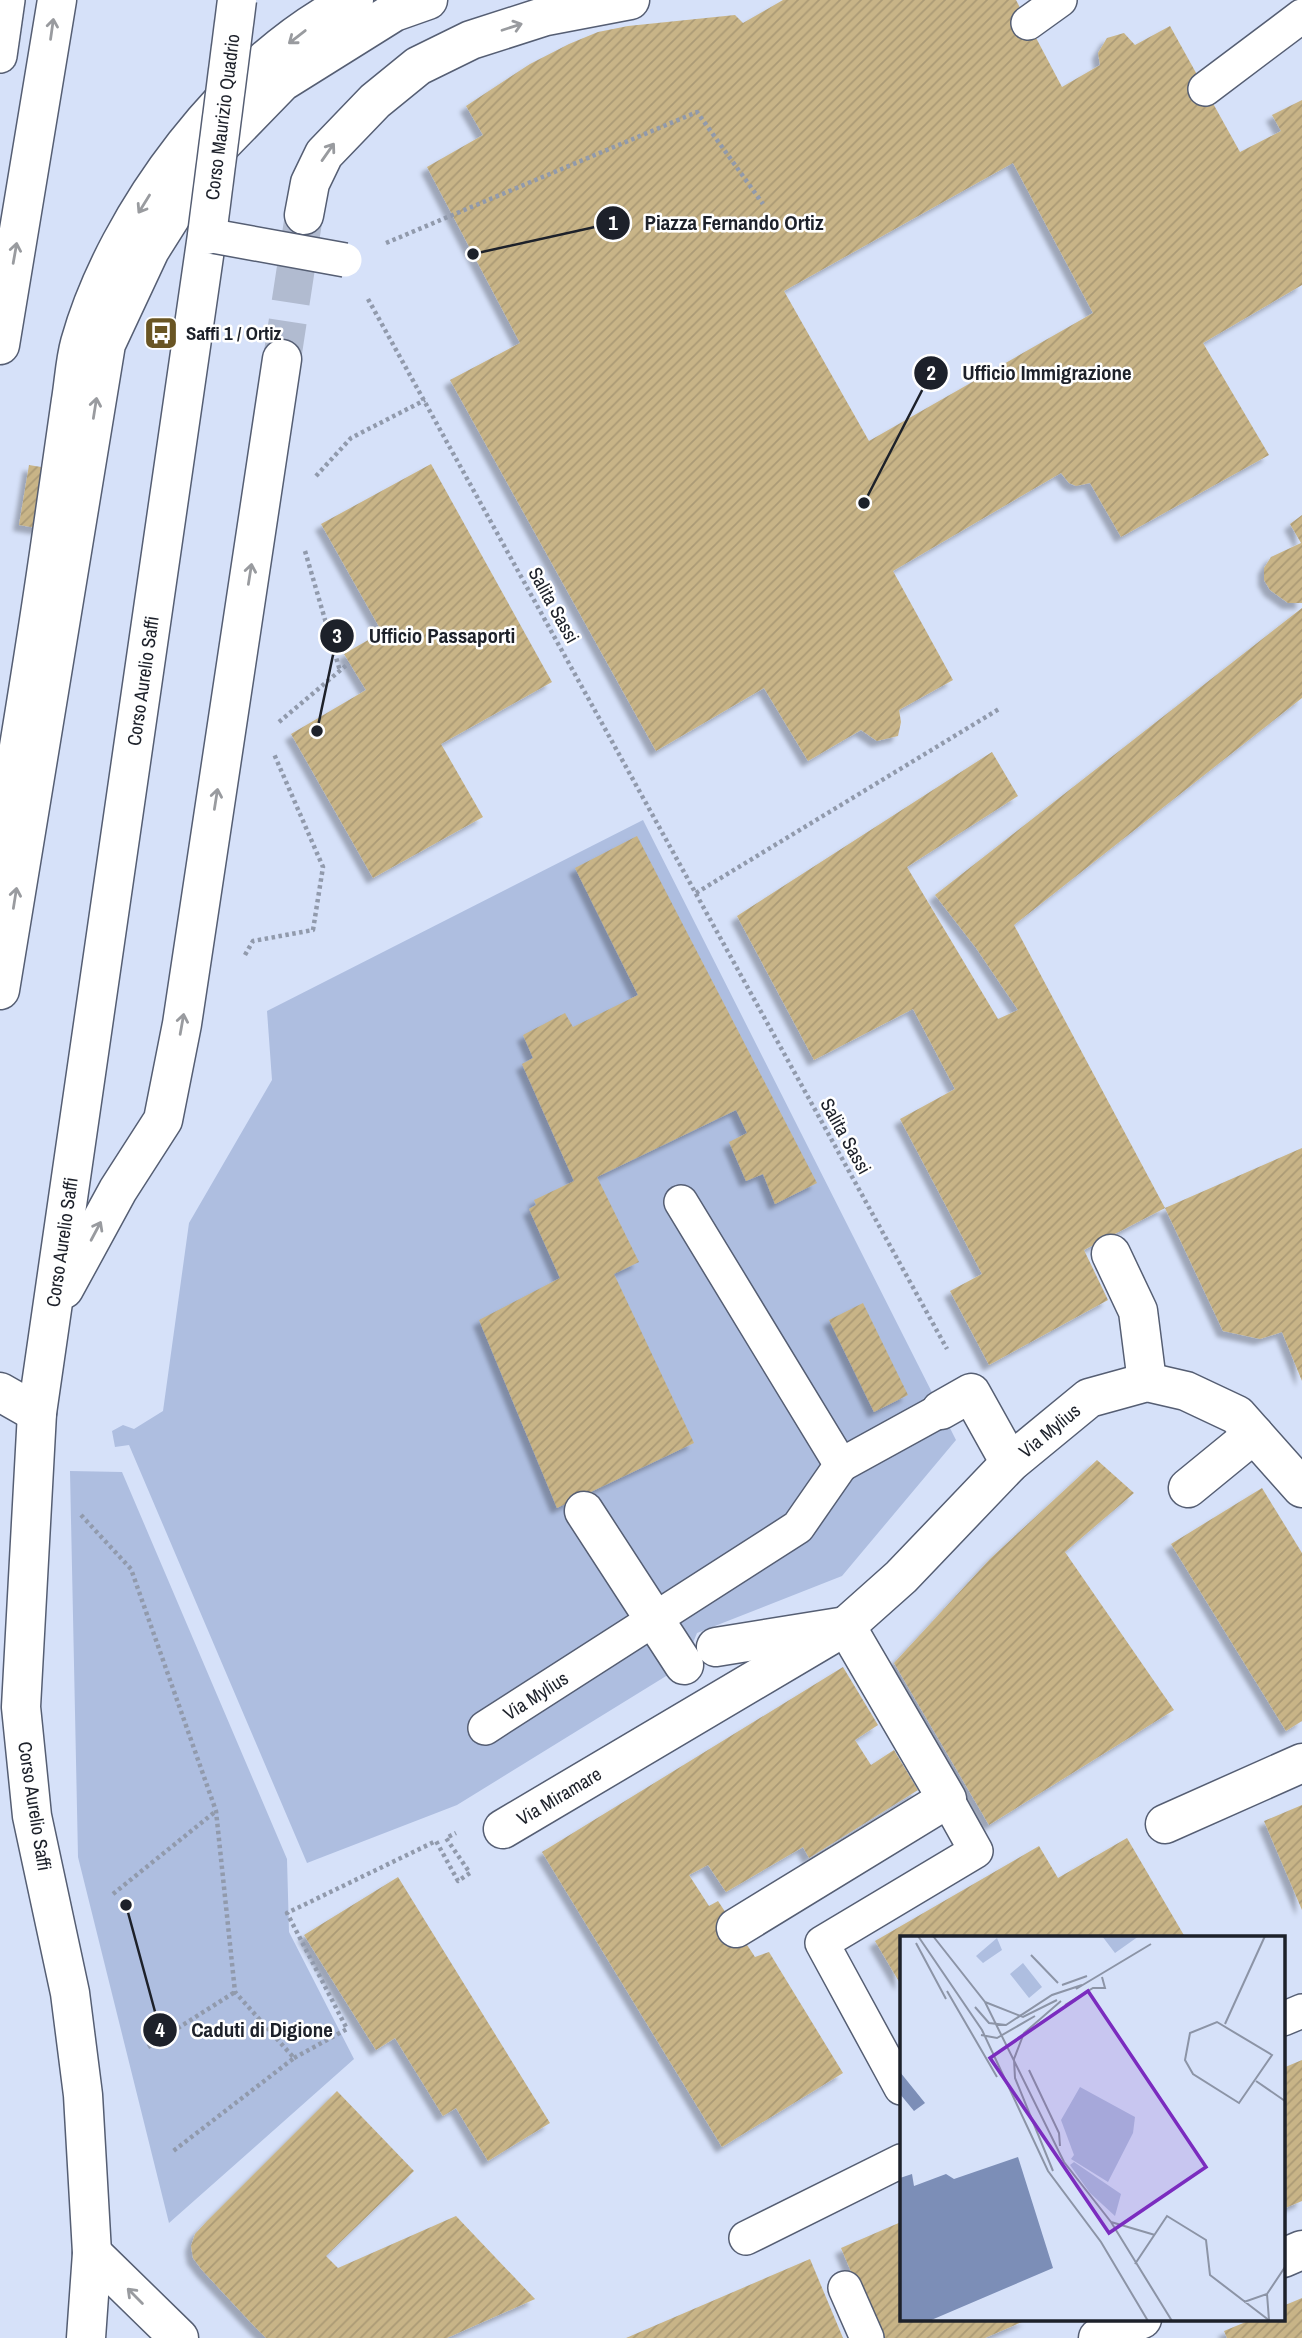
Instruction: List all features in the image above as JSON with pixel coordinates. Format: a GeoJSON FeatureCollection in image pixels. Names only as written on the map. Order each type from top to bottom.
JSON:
{"type":"FeatureCollection","features":[{"type":"Feature","properties":{"kind":"main road"},"geometry":{"type":"LineString","coordinates":[[0,345],[57,0]]}},
{"type":"Feature","properties":{"kind":"main road","name":"Corso Maurizio Quadrio"},"geometry":{"type":"LineString","coordinates":[[207,235],[237,0]]}},
{"type":"Feature","properties":{"kind":"main road"},"geometry":{"type":"LineString","coordinates":[[0,860],[80,344],[100,285],[125,233],[192,135],[262,64],[330,11],[354,0]]}},
{"type":"Feature","properties":{"kind":"main road"},"geometry":{"type":"LineString","coordinates":[[0,990],[106,344],[149,250],[208,158],[282,82],[394,12],[428,0]]}},
{"type":"Feature","properties":{"kind":"main road"},"geometry":{"type":"LineString","coordinates":[[304,215],[310,183],[324,154],[375,101],[418,66],[471,40],[546,16],[630,0]]}},
{"type":"Feature","properties":{"kind":"main road","name":"Corso Aurelio Saffi"},"geometry":{"type":"LineString","coordinates":[[86,2338],[92,2253],[88,2153],[74,2018],[32,1815],[21,1707],[37,1413],[207,235]]}},
{"type":"Feature","properties":{"kind":"main road"},"geometry":{"type":"LineString","coordinates":[[52,1312],[118,1190],[163,1120],[182,1024],[282,359]]}},
{"type":"Feature","properties":{"kind":"main road"},"geometry":{"type":"LineString","coordinates":[[1111,1254],[1138,1311],[1147,1382]]}},
{"type":"Feature","properties":{"kind":"main road","name":"Via Mylius"},"geometry":{"type":"LineString","coordinates":[[956,1401],[1010,1463],[1089,1398],[1147,1382],[1186,1391],[1237,1415],[1302,1488]]}},
{"type":"Feature","properties":{"kind":"main road"},"geometry":{"type":"LineString","coordinates":[[0,1392],[37,1413]]}},
{"type":"Feature","properties":{"kind":"main road"},"geometry":{"type":"LineString","coordinates":[[1188,1488],[1254,1434]]}},
{"type":"Feature","properties":{"kind":"main road","name":"Via Miramare"},"geometry":{"type":"LineString","coordinates":[[503,1829],[845,1626],[901,1577],[1010,1463]]}},
{"type":"Feature","properties":{"kind":"main road"},"geometry":{"type":"LineString","coordinates":[[584,1511],[655,1619],[700,1656],[845,1626],[947,1799],[736,1928]]}},
{"type":"Feature","properties":{"kind":"main road"},"geometry":{"type":"LineString","coordinates":[[1165,1824],[1302,1763]]}},
{"type":"Feature","properties":{"kind":"main road"},"geometry":{"type":"LineString","coordinates":[[1284,2258],[1302,2250]]}},
{"type":"Feature","properties":{"kind":"main road"},"geometry":{"type":"LineString","coordinates":[[92,2253],[179,2338]]}},
{"type":"Feature","properties":{"kind":"main road"},"geometry":{"type":"LineString","coordinates":[[1098,2338],[1140,2320]]}},
{"type":"Feature","properties":{"kind":"lane"},"geometry":{"type":"LineString","coordinates":[[0,56],[8,0]]}},
{"type":"Feature","properties":{"kind":"lane"},"geometry":{"type":"LineString","coordinates":[[1028,23],[1060,0]]}},
{"type":"Feature","properties":{"kind":"lane"},"geometry":{"type":"LineString","coordinates":[[1205,89],[1302,16]]}},
{"type":"Feature","properties":{"kind":"lane"},"geometry":{"type":"LineString","coordinates":[[207,235],[345,260]]}},
{"type":"Feature","properties":{"kind":"lane"},"geometry":{"type":"LineString","coordinates":[[681,1202],[841,1465]]}},
{"type":"Feature","properties":{"kind":"lane","name":"Via Mylius"},"geometry":{"type":"LineString","coordinates":[[485,1728],[798,1527],[841,1465],[956,1401]]}},
{"type":"Feature","properties":{"kind":"lane"},"geometry":{"type":"LineString","coordinates":[[900,2086],[822,1943],[976,1852],[947,1799]]}},
{"type":"Feature","properties":{"kind":"lane"},"geometry":{"type":"LineString","coordinates":[[1284,2020],[1302,2011]]}},
{"type":"Feature","properties":{"kind":"lane"},"geometry":{"type":"LineString","coordinates":[[746,2238],[900,2161]]}},
{"type":"Feature","properties":{"kind":"lane"},"geometry":{"type":"LineString","coordinates":[[854,2338],[839,2289],[867,2338]]}},
{"type":"Feature","properties":{"kind":"path"},"geometry":{"type":"LineString","coordinates":[[345,260],[697,112],[762,204]]}},
{"type":"Feature","properties":{"kind":"path","name":"Salita Sassi"},"geometry":{"type":"LineString","coordinates":[[388,331],[696,893],[956,1401]]}},
{"type":"Feature","properties":{"kind":"path"},"geometry":{"type":"LineString","coordinates":[[311,482],[351,438],[425,400]]}},
{"type":"Feature","properties":{"kind":"path"},"geometry":{"type":"LineString","coordinates":[[303,544],[340,671]]}},
{"type":"Feature","properties":{"kind":"path"},"geometry":{"type":"LineString","coordinates":[[696,893],[999,709]]}},
{"type":"Feature","properties":{"kind":"path"},"geometry":{"type":"LineString","coordinates":[[80,1513],[131,1569],[216,1811],[235,1992],[294,2058],[172,2152]]}},
{"type":"Feature","properties":{"kind":"path"},"geometry":{"type":"LineString","coordinates":[[113,1894],[216,1811]]}},
{"type":"Feature","properties":{"kind":"path","name":"Via Miramare"},"geometry":{"type":"LineString","coordinates":[[294,2058],[347,2029],[287,1913],[436,1841],[458,1881],[470,1873],[446,1838],[465,1829],[503,1829]]}},
{"type":"Feature","properties":{"kind":"path"},"geometry":{"type":"LineString","coordinates":[[148,2048],[235,1992]]}},
{"type":"Feature","properties":{"kind":"shaded area"},"geometry":{"type":"Polygon","coordinates":[[[643,820],[956,1440],[842,1576],[697,1633],[684,1665],[457,1805],[307,1863],[129,1445],[115,1447],[112,1431],[123,1425],[134,1429],[163,1411],[189,1223],[272,1080],[267,1011],[643,820]]]}},
{"type":"Feature","properties":{"kind":"shaded area"},"geometry":{"type":"Polygon","coordinates":[[[70,1471],[122,1472],[287,1859],[289,1932],[354,2059],[169,2223],[78,1857],[70,1471]]]}},
{"type":"Feature","properties":{"kind":"building"},"geometry":{"type":"Polygon","coordinates":[[[783,0],[1016,0],[1062,87],[1100,65],[1098,53],[1107,38],[1124,33],[1135,45],[1170,26],[1240,152],[1281,131],[1272,115],[1302,100],[1302,285],[1203,343],[1269,455],[1121,537],[1090,483],[1076,486],[1069,483],[1061,473],[893,571],[953,680],[899,710],[901,722],[898,736],[877,741],[861,730],[808,761],[764,688],[656,751],[450,380],[520,343],[427,167],[483,135],[466,106],[530,64],[569,44],[598,32],[628,26],[735,15],[743,23],[783,0]],[[1013,163],[784,291],[869,441],[1093,313],[1013,163]]]}},
{"type":"Feature","properties":{"kind":"building"},"geometry":{"type":"Polygon","coordinates":[[[431,464],[552,682],[441,744],[483,817],[373,878],[291,734],[366,690],[344,654],[382,632],[321,524],[431,464]]]}},
{"type":"Feature","properties":{"kind":"building"},"geometry":{"type":"Polygon","coordinates":[[[29,465],[53,469],[43,529],[19,525],[29,465]]]}},
{"type":"Feature","properties":{"kind":"building"},"geometry":{"type":"Polygon","coordinates":[[[1302,515],[1302,603],[1288,603],[1270,590],[1264,580],[1264,568],[1271,557],[1301,543],[1290,524],[1302,515]]]}},
{"type":"Feature","properties":{"kind":"building"},"geometry":{"type":"Polygon","coordinates":[[[1302,608],[1302,698],[1014,925],[1165,1208],[1084,1250],[1108,1300],[989,1365],[950,1291],[982,1274],[900,1119],[955,1089],[913,1009],[814,1060],[737,916],[992,752],[1018,796],[907,867],[998,1019],[1018,1010],[976,948],[935,895],[1302,608]]]}},
{"type":"Feature","properties":{"kind":"building"},"geometry":{"type":"Polygon","coordinates":[[[637,836],[817,1183],[775,1204],[763,1174],[746,1181],[729,1142],[747,1133],[736,1110],[597,1177],[639,1262],[614,1274],[694,1443],[557,1508],[479,1320],[560,1278],[529,1209],[536,1205],[534,1200],[574,1181],[522,1064],[533,1058],[523,1035],[565,1013],[573,1027],[638,995],[575,868],[637,836]]]}},
{"type":"Feature","properties":{"kind":"building"},"geometry":{"type":"Polygon","coordinates":[[[1302,1148],[1302,1381],[1282,1332],[1260,1339],[1223,1331],[1165,1208],[1302,1148]]]}},
{"type":"Feature","properties":{"kind":"building"},"geometry":{"type":"Polygon","coordinates":[[[863,1303],[908,1395],[874,1412],[829,1320],[863,1303]]]}},
{"type":"Feature","properties":{"kind":"building"},"geometry":{"type":"Polygon","coordinates":[[[1097,1460],[1134,1493],[1065,1552],[1174,1710],[989,1825],[894,1663],[990,1559],[1097,1460]]]}},
{"type":"Feature","properties":{"kind":"building"},"geometry":{"type":"Polygon","coordinates":[[[1262,1488],[1302,1553],[1302,1721],[1286,1731],[1171,1544],[1262,1488]]]}},
{"type":"Feature","properties":{"kind":"building"},"geometry":{"type":"Polygon","coordinates":[[[843,1667],[878,1725],[855,1740],[871,1765],[894,1750],[918,1790],[809,1858],[803,1847],[726,1892],[708,1865],[689,1875],[709,1906],[718,1901],[755,1957],[769,1952],[843,2073],[722,2147],[542,1852],[843,1667]]]}},
{"type":"Feature","properties":{"kind":"building"},"geometry":{"type":"Polygon","coordinates":[[[1302,1805],[1302,1910],[1264,1821],[1302,1805]]]}},
{"type":"Feature","properties":{"kind":"building"},"geometry":{"type":"Polygon","coordinates":[[[1127,1838],[1184,1936],[900,1936],[900,1983],[875,1941],[1039,1846],[1058,1878],[1127,1838]]]}},
{"type":"Feature","properties":{"kind":"building"},"geometry":{"type":"Polygon","coordinates":[[[398,1877],[550,2123],[488,2161],[456,2108],[443,2116],[395,2038],[376,2050],[304,1935],[398,1877]]]}},
{"type":"Feature","properties":{"kind":"building"},"geometry":{"type":"Polygon","coordinates":[[[1302,2060],[1302,2201],[1284,2209],[1284,2068],[1302,2060]]]}},
{"type":"Feature","properties":{"kind":"building"},"geometry":{"type":"Polygon","coordinates":[[[337,2091],[414,2171],[326,2256],[338,2268],[456,2216],[535,2299],[447,2338],[266,2338],[254,2326],[193,2258],[191,2246],[195,2234],[337,2091]]]}},
{"type":"Feature","properties":{"kind":"building"},"geometry":{"type":"Polygon","coordinates":[[[900,2222],[900,2320],[1027,2320],[985,2338],[879,2338],[841,2248],[900,2222]]]}},
{"type":"Feature","properties":{"kind":"building"},"geometry":{"type":"Polygon","coordinates":[[[810,2259],[843,2338],[626,2338],[810,2259]]]}},
{"type":"Feature","properties":{"kind":"building"},"geometry":{"type":"Polygon","coordinates":[[[1302,2298],[1302,2338],[1227,2338],[1224,2331],[1251,2320],[1284,2320],[1284,2306],[1302,2298]]]}},
{"type":"Feature","properties":{"kind":"tunnel"},"geometry":{"type":"LineString","coordinates":[[282,359],[304,215]]}},
{"type":"Feature","properties":{"kind":"place","name":"Piazza Fernando Ortiz"},"geometry":{"type":"Point","coordinates":[473,254]}},
{"type":"Feature","properties":{"kind":"place","name":"Saffi 1 / Ortiz"},"geometry":{"type":"Point","coordinates":[161,333]}},
{"type":"Feature","properties":{"kind":"place","name":"Ufficio Immigrazione"},"geometry":{"type":"Point","coordinates":[864,503]}},
{"type":"Feature","properties":{"kind":"place","name":"Ufficio Passaporti"},"geometry":{"type":"Point","coordinates":[317,731]}},
{"type":"Feature","properties":{"kind":"place","name":"Caduti di Digione"},"geometry":{"type":"Point","coordinates":[126,1905]}}]}
